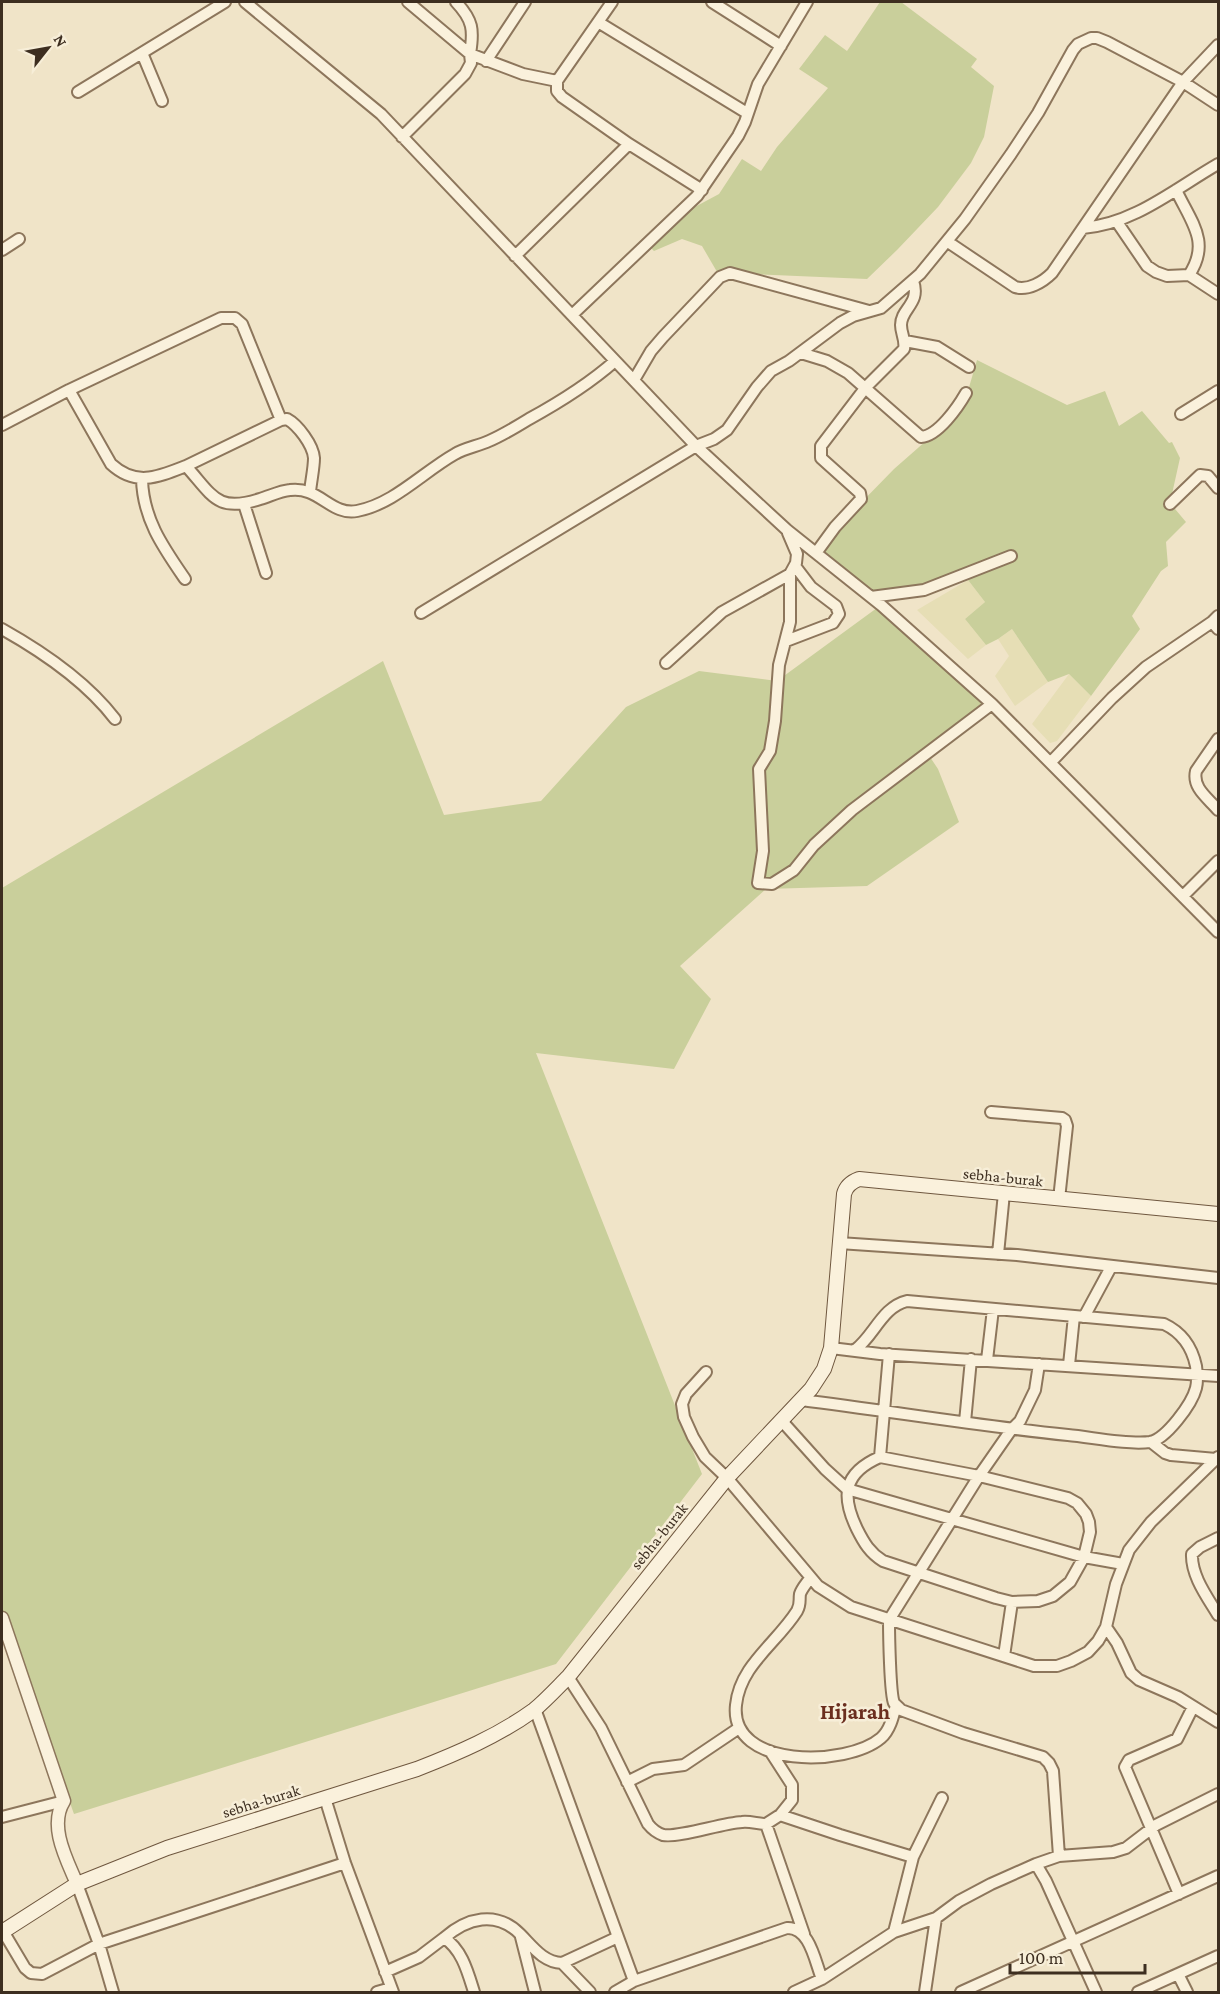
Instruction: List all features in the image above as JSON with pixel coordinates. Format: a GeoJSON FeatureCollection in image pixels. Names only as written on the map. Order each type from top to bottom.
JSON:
{"type":"FeatureCollection","features":[{"type":"Feature","properties":{"kind":"main road","name":"sebha-burak"},"geometry":{"type":"LineString","coordinates":[[2,1931],[77,1884],[167,1848],[417,1769],[485,1741],[535,1709],[568,1677],[727,1478],[801,1400],[824,1370],[831,1348],[839,1243],[846,1189],[851,1183],[859,1179],[1218,1214]]}},
{"type":"Feature","properties":{"kind":"street"},"geometry":{"type":"LineString","coordinates":[[78,92],[225,2]]}},
{"type":"Feature","properties":{"kind":"street"},"geometry":{"type":"LineString","coordinates":[[245,2],[381,114],[696,446],[787,530],[871,597],[992,704],[1218,932]]}},
{"type":"Feature","properties":{"kind":"street"},"geometry":{"type":"LineString","coordinates":[[408,2],[470,54],[523,74],[557,81]]}},
{"type":"Feature","properties":{"kind":"street"},"geometry":{"type":"LineString","coordinates":[[402,137],[465,74],[471,63],[470,54],[474,30],[465,11],[456,2]]}},
{"type":"Feature","properties":{"kind":"street"},"geometry":{"type":"LineString","coordinates":[[486,61],[525,2]]}},
{"type":"Feature","properties":{"kind":"street"},"geometry":{"type":"LineString","coordinates":[[612,2],[557,81],[558,91],[562,97],[629,144],[702,190]]}},
{"type":"Feature","properties":{"kind":"street"},"geometry":{"type":"LineString","coordinates":[[712,2],[781,46]]}},
{"type":"Feature","properties":{"kind":"street"},"geometry":{"type":"LineString","coordinates":[[572,315],[689,206],[702,190],[738,136],[758,84],[807,2]]}},
{"type":"Feature","properties":{"kind":"street"},"geometry":{"type":"LineString","coordinates":[[598,22],[747,113]]}},
{"type":"Feature","properties":{"kind":"street"},"geometry":{"type":"LineString","coordinates":[[422,612],[696,446],[724,433],[771,371],[801,353],[840,323],[853,316],[872,312],[884,306],[914,281],[948,242],[1011,154],[1078,44],[1097,38],[1183,82],[1218,105]]}},
{"type":"Feature","properties":{"kind":"street"},"geometry":{"type":"LineString","coordinates":[[948,242],[1010,285],[1020,289],[1049,276],[1183,82],[1218,45]]}},
{"type":"Feature","properties":{"kind":"street"},"geometry":{"type":"LineString","coordinates":[[142,53],[162,102]]}},
{"type":"Feature","properties":{"kind":"street"},"geometry":{"type":"LineString","coordinates":[[515,256],[629,144]]}},
{"type":"Feature","properties":{"kind":"street"},"geometry":{"type":"LineString","coordinates":[[1083,228],[1116,222],[1213,172],[1218,164]]}},
{"type":"Feature","properties":{"kind":"street"},"geometry":{"type":"LineString","coordinates":[[1176,190],[1200,243],[1198,257],[1189,275]]}},
{"type":"Feature","properties":{"kind":"street"},"geometry":{"type":"LineString","coordinates":[[1116,222],[1147,266],[1156,273],[1167,276],[1189,275],[1218,294]]}},
{"type":"Feature","properties":{"kind":"street"},"geometry":{"type":"LineString","coordinates":[[2,250],[19,240]]}},
{"type":"Feature","properties":{"kind":"street"},"geometry":{"type":"LineString","coordinates":[[634,380],[651,351],[663,337],[720,277],[729,273],[872,312]]}},
{"type":"Feature","properties":{"kind":"street"},"geometry":{"type":"LineString","coordinates":[[816,552],[835,526],[861,499],[860,493],[825,461],[820,454],[821,446],[867,387],[904,349],[902,322],[915,296],[914,281]]}},
{"type":"Feature","properties":{"kind":"street"},"geometry":{"type":"LineString","coordinates":[[2,425],[69,390],[221,318],[230,317],[242,324],[281,420]]}},
{"type":"Feature","properties":{"kind":"street"},"geometry":{"type":"LineString","coordinates":[[905,341],[937,347],[969,367]]}},
{"type":"Feature","properties":{"kind":"street"},"geometry":{"type":"LineString","coordinates":[[801,353],[838,366],[867,387],[921,437],[930,435],[954,412],[966,393]]}},
{"type":"Feature","properties":{"kind":"street"},"geometry":{"type":"LineString","coordinates":[[186,466],[221,504],[232,506],[244,504],[291,489],[310,492],[337,509],[347,512],[375,506],[458,453],[489,441],[563,400],[615,361]]}},
{"type":"Feature","properties":{"kind":"street"},"geometry":{"type":"LineString","coordinates":[[69,390],[111,464],[121,474],[132,478],[142,479],[168,473],[287,419],[293,423],[314,458],[310,492]]}},
{"type":"Feature","properties":{"kind":"street"},"geometry":{"type":"LineString","coordinates":[[1181,414],[1218,391]]}},
{"type":"Feature","properties":{"kind":"street"},"geometry":{"type":"LineString","coordinates":[[1170,504],[1200,475],[1208,476],[1218,488]]}},
{"type":"Feature","properties":{"kind":"street"},"geometry":{"type":"LineString","coordinates":[[142,479],[142,498],[147,517],[185,579]]}},
{"type":"Feature","properties":{"kind":"street"},"geometry":{"type":"LineString","coordinates":[[244,504],[266,573]]}},
{"type":"Feature","properties":{"kind":"street"},"geometry":{"type":"LineString","coordinates":[[787,530],[797,554],[792,570],[790,614],[779,665],[775,721],[770,751],[759,769],[763,851],[758,883],[772,884],[794,870],[814,845],[852,810],[992,704]]}},
{"type":"Feature","properties":{"kind":"street"},"geometry":{"type":"LineString","coordinates":[[871,597],[924,590],[1011,556]]}},
{"type":"Feature","properties":{"kind":"street"},"geometry":{"type":"LineString","coordinates":[[786,641],[833,623],[839,614],[836,606],[792,570]]}},
{"type":"Feature","properties":{"kind":"street"},"geometry":{"type":"LineString","coordinates":[[666,663],[722,612],[792,570]]}},
{"type":"Feature","properties":{"kind":"street"},"geometry":{"type":"LineString","coordinates":[[1051,762],[1112,698],[1146,667],[1216,622]]}},
{"type":"Feature","properties":{"kind":"street"},"geometry":{"type":"LineString","coordinates":[[2,629],[31,646],[78,682],[115,719]]}},
{"type":"Feature","properties":{"kind":"street"},"geometry":{"type":"LineString","coordinates":[[1218,739],[1195,776],[1198,788],[1218,810]]}},
{"type":"Feature","properties":{"kind":"street"},"geometry":{"type":"LineString","coordinates":[[1183,896],[1218,861]]}},
{"type":"Feature","properties":{"kind":"street"},"geometry":{"type":"LineString","coordinates":[[991,1112],[1065,1120],[1067,1126],[1059,1199]]}},
{"type":"Feature","properties":{"kind":"street"},"geometry":{"type":"LineString","coordinates":[[998,1254],[1004,1193]]}},
{"type":"Feature","properties":{"kind":"street"},"geometry":{"type":"LineString","coordinates":[[839,1243],[998,1254],[1218,1278]]}},
{"type":"Feature","properties":{"kind":"street"},"geometry":{"type":"LineString","coordinates":[[1069,1365],[1079,1316],[1111,1267]]}},
{"type":"Feature","properties":{"kind":"street"},"geometry":{"type":"LineString","coordinates":[[855,1350],[866,1342],[886,1314],[904,1302],[1159,1323],[1181,1335],[1188,1344],[1198,1376],[1196,1389],[1188,1407],[1171,1426],[1151,1442]]}},
{"type":"Feature","properties":{"kind":"street"},"geometry":{"type":"LineString","coordinates":[[987,1360],[993,1309]]}},
{"type":"Feature","properties":{"kind":"street"},"geometry":{"type":"LineString","coordinates":[[831,1348],[1039,1365],[1069,1365],[1218,1376]]}},
{"type":"Feature","properties":{"kind":"street"},"geometry":{"type":"LineString","coordinates":[[880,1457],[889,1354]]}},
{"type":"Feature","properties":{"kind":"street"},"geometry":{"type":"LineString","coordinates":[[965,1422],[971,1359]]}},
{"type":"Feature","properties":{"kind":"street"},"geometry":{"type":"LineString","coordinates":[[810,1578],[801,1592],[799,1608],[756,1660],[743,1683],[736,1708],[739,1728],[747,1740],[770,1751],[815,1757],[842,1755],[881,1738],[891,1722],[896,1705],[892,1691],[889,1620],[979,1476],[1011,1430],[1020,1421],[1035,1390],[1039,1365]]}},
{"type":"Feature","properties":{"kind":"street"},"geometry":{"type":"LineString","coordinates":[[706,1372],[686,1394],[682,1404],[684,1418],[705,1457],[727,1478],[810,1578],[837,1600],[889,1620],[1034,1666],[1057,1666],[1088,1652],[1098,1641],[1106,1627],[1129,1550],[1150,1522],[1217,1458]]}},
{"type":"Feature","properties":{"kind":"street"},"geometry":{"type":"LineString","coordinates":[[801,1400],[885,1410],[1011,1430],[1151,1442],[1171,1455],[1217,1458]]}},
{"type":"Feature","properties":{"kind":"street"},"geometry":{"type":"LineString","coordinates":[[781,1420],[825,1469],[847,1489],[1084,1557],[1123,1564]]}},
{"type":"Feature","properties":{"kind":"street"},"geometry":{"type":"LineString","coordinates":[[880,1457],[979,1476],[1068,1498],[1077,1503],[1089,1522],[1090,1539],[1084,1557],[1070,1581],[1053,1596],[1038,1601],[1012,1602],[977,1593],[883,1561],[870,1551],[850,1513],[847,1502],[847,1489],[853,1477],[880,1457]]}},
{"type":"Feature","properties":{"kind":"street"},"geometry":{"type":"LineString","coordinates":[[1218,1538],[1192,1554],[1191,1563],[1204,1593],[1218,1615]]}},
{"type":"Feature","properties":{"kind":"street"},"geometry":{"type":"LineString","coordinates":[[1004,1656],[1012,1602]]}},
{"type":"Feature","properties":{"kind":"street"},"geometry":{"type":"LineString","coordinates":[[2,1618],[64,1800],[58,1816],[62,1847],[99,1944],[113,1992]]}},
{"type":"Feature","properties":{"kind":"street"},"geometry":{"type":"LineString","coordinates":[[1106,1627],[1131,1674],[1218,1722]]}},
{"type":"Feature","properties":{"kind":"street"},"geometry":{"type":"LineString","coordinates":[[568,1677],[601,1728],[648,1824],[661,1834],[678,1834],[743,1822],[766,1824],[780,1815],[792,1800],[792,1785],[770,1751]]}},
{"type":"Feature","properties":{"kind":"street"},"geometry":{"type":"LineString","coordinates":[[896,1705],[907,1713],[963,1733],[1043,1757],[1053,1771],[1059,1856]]}},
{"type":"Feature","properties":{"kind":"street"},"geometry":{"type":"LineString","coordinates":[[1179,1894],[1127,1774],[1126,1763],[1177,1739],[1193,1707]]}},
{"type":"Feature","properties":{"kind":"street"},"geometry":{"type":"LineString","coordinates":[[535,1709],[634,1981]]}},
{"type":"Feature","properties":{"kind":"street"},"geometry":{"type":"LineString","coordinates":[[627,1782],[645,1771],[684,1765],[739,1728]]}},
{"type":"Feature","properties":{"kind":"street"},"geometry":{"type":"LineString","coordinates":[[799,1992],[894,1932],[936,1918],[959,1901],[1036,1864],[1059,1856],[1113,1852],[1136,1842],[1151,1829],[1218,1794]]}},
{"type":"Feature","properties":{"kind":"street"},"geometry":{"type":"LineString","coordinates":[[325,1798],[345,1863],[392,1990],[377,1992]]}},
{"type":"Feature","properties":{"kind":"street"},"geometry":{"type":"LineString","coordinates":[[894,1932],[913,1857],[942,1798]]}},
{"type":"Feature","properties":{"kind":"street"},"geometry":{"type":"LineString","coordinates":[[2,1817],[64,1800]]}},
{"type":"Feature","properties":{"kind":"street"},"geometry":{"type":"LineString","coordinates":[[780,1815],[913,1857]]}},
{"type":"Feature","properties":{"kind":"street"},"geometry":{"type":"LineString","coordinates":[[766,1824],[822,1979]]}},
{"type":"Feature","properties":{"kind":"street"},"geometry":{"type":"LineString","coordinates":[[2,1931],[25,1968],[31,1973],[42,1974],[54,1970],[99,1944],[345,1863]]}},
{"type":"Feature","properties":{"kind":"street"},"geometry":{"type":"LineString","coordinates":[[1036,1864],[1046,1881],[1095,1992]]}},
{"type":"Feature","properties":{"kind":"street"},"geometry":{"type":"LineString","coordinates":[[961,1992],[1218,1876]]}},
{"type":"Feature","properties":{"kind":"street"},"geometry":{"type":"LineString","coordinates":[[385,1972],[419,1957],[466,1922],[483,1918],[505,1924],[520,1934],[533,1949],[552,1962],[562,1963],[618,1937]]}},
{"type":"Feature","properties":{"kind":"street"},"geometry":{"type":"LineString","coordinates":[[925,1992],[936,1918]]}},
{"type":"Feature","properties":{"kind":"street"},"geometry":{"type":"LineString","coordinates":[[617,1992],[634,1981],[787,1928],[798,1929],[805,1936]]}},
{"type":"Feature","properties":{"kind":"street"},"geometry":{"type":"LineString","coordinates":[[520,1934],[535,1992]]}},
{"type":"Feature","properties":{"kind":"street"},"geometry":{"type":"LineString","coordinates":[[444,1938],[454,1944],[474,1992]]}},
{"type":"Feature","properties":{"kind":"street"},"geometry":{"type":"LineString","coordinates":[[1138,1992],[1218,1956]]}},
{"type":"Feature","properties":{"kind":"street"},"geometry":{"type":"LineString","coordinates":[[562,1963],[590,1992]]}},
{"type":"Feature","properties":{"kind":"street"},"geometry":{"type":"LineString","coordinates":[[1178,1974],[1187,1992]]}},
{"type":"Feature","properties":{"kind":"shaded area"},"geometry":{"type":"Polygon","coordinates":[[[968,580],[985,602],[965,619],[986,645],[968,659],[917,610],[968,580]]]}},
{"type":"Feature","properties":{"kind":"shaded area"},"geometry":{"type":"Polygon","coordinates":[[[1012,629],[1048,682],[1015,706],[995,676],[1009,656],[998,639],[1012,629]]]}},
{"type":"Feature","properties":{"kind":"shaded area"},"geometry":{"type":"Polygon","coordinates":[[[1069,674],[1091,696],[1057,741],[1050,743],[1032,724],[1069,674]]]}},
{"type":"Feature","properties":{"kind":"green space"},"geometry":{"type":"Polygon","coordinates":[[[880,2],[901,2],[977,59],[971,67],[994,86],[984,137],[971,163],[938,207],[867,279],[730,273],[720,277],[702,246],[682,239],[654,251],[648,245],[678,216],[719,194],[742,159],[761,171],[777,147],[828,88],[799,69],[825,35],[847,51],[880,2]]]}},
{"type":"Feature","properties":{"kind":"green space"},"geometry":{"type":"Polygon","coordinates":[[[977,360],[1067,405],[1105,391],[1119,426],[1142,411],[1169,443],[1172,442],[1180,458],[1170,503],[1186,522],[1166,542],[1168,566],[1161,571],[1132,616],[1140,629],[1091,696],[1069,674],[1048,682],[1012,629],[986,645],[965,619],[985,602],[968,580],[951,580],[871,597],[816,549],[894,469],[951,419],[965,401],[977,360]]]}},
{"type":"Feature","properties":{"kind":"green space"},"geometry":{"type":"Polygon","coordinates":[[[881,605],[995,708],[930,757],[938,769],[959,822],[867,886],[766,889],[680,966],[711,999],[674,1069],[536,1053],[702,1474],[556,1664],[74,1814],[2,1613],[2,888],[383,661],[444,815],[541,801],[626,707],[699,671],[777,681],[881,605]]]}},
{"type":"Feature","properties":{"kind":"district","name":"Hijarah"},"geometry":{"type":"Point","coordinates":[855,1711]}}]}
